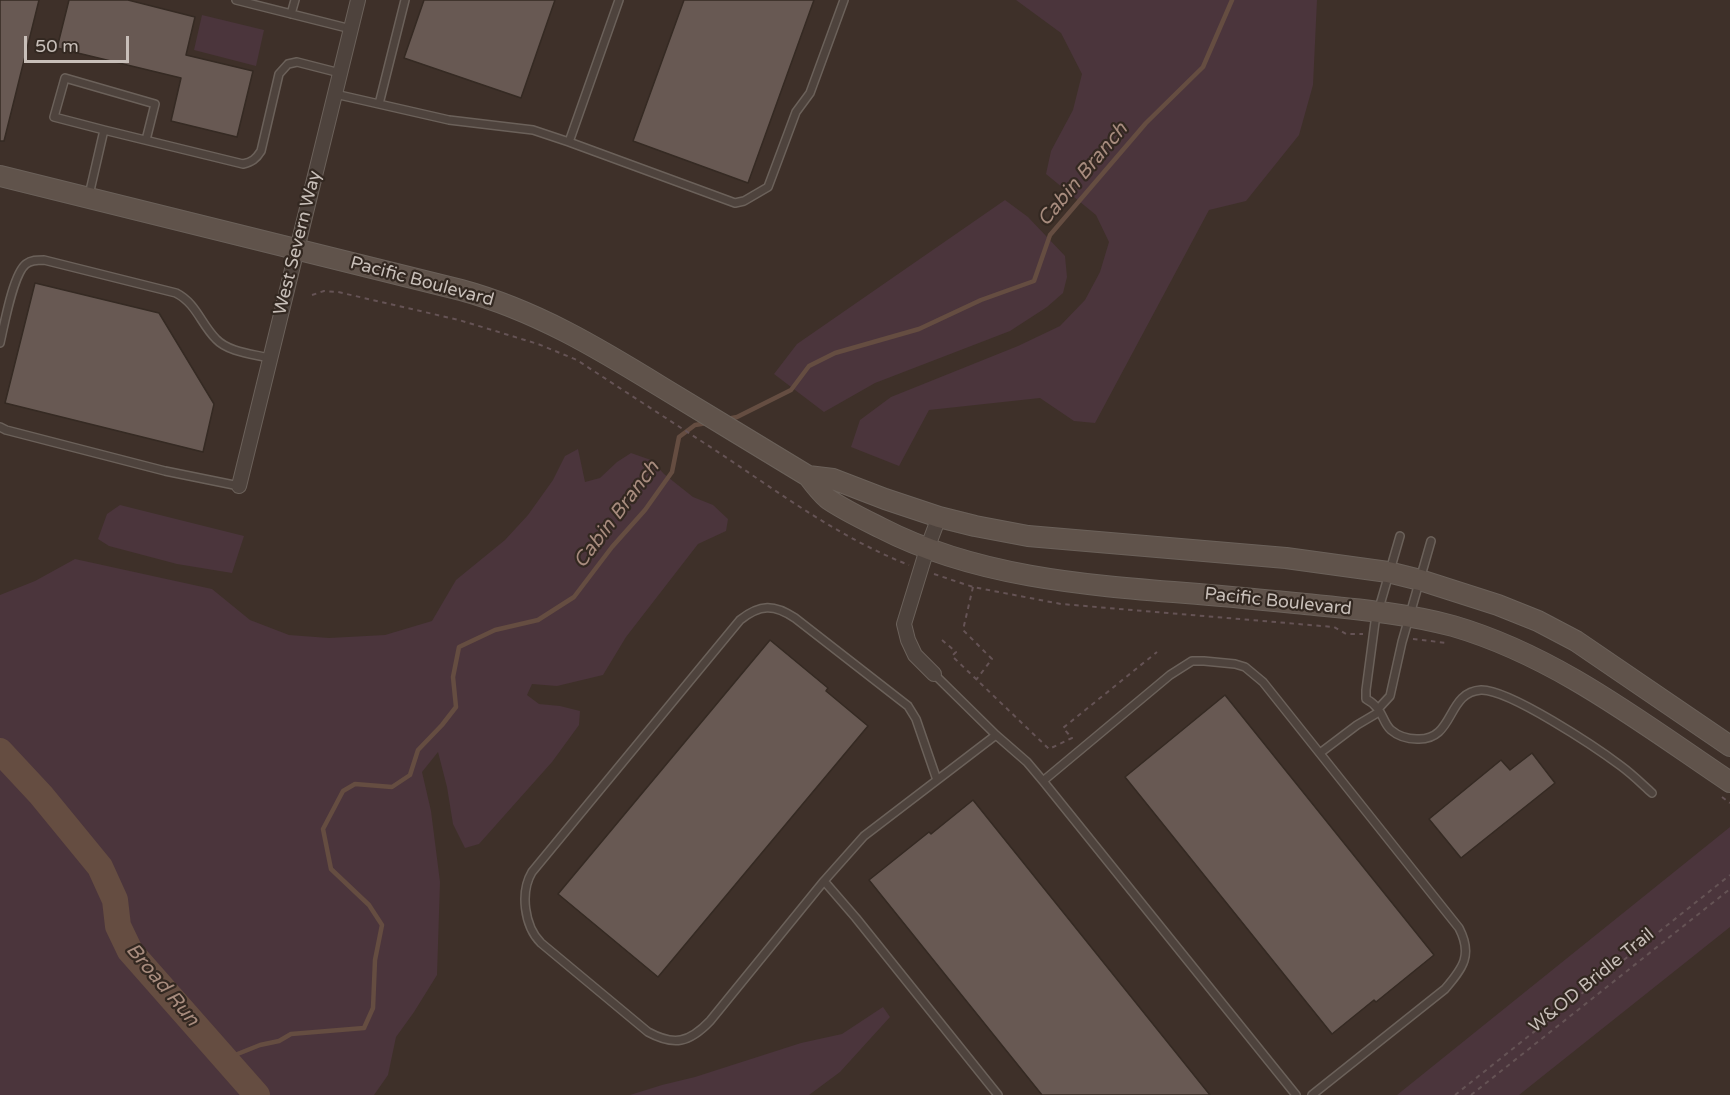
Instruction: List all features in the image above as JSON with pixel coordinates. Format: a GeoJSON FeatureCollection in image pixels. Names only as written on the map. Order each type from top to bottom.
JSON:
{"type":"FeatureCollection","features":[{"type":"Feature","properties":{"kind":"main road","name":"Pacific Boulevard"},"geometry":{"type":"LineString","coordinates":[[0,176],[479,295],[530,314],[600,350],[808,476],[826,498],[895,535],[927,549],[985,567],[1035,577],[1144,590],[1377,612],[1451,626],[1494,639],[1573,678],[1618,706],[1725,789]]}},
{"type":"Feature","properties":{"kind":"main road","name":"Pacific Boulevard"},"geometry":{"type":"LineString","coordinates":[[808,476],[833,479],[939,517],[1028,536],[1286,558],[1388,572],[1420,580],[1528,617],[1576,641],[1730,746]]}},
{"type":"Feature","properties":{"kind":"street","name":"West Severn Way"},"geometry":{"type":"LineString","coordinates":[[239,486],[358,0]]}},
{"type":"Feature","properties":{"kind":"street"},"geometry":{"type":"LineString","coordinates":[[934,674],[915,655],[904,624],[939,517]]}},
{"type":"Feature","properties":{"kind":"lane"},"geometry":{"type":"LineString","coordinates":[[237,0],[351,29]]}},
{"type":"Feature","properties":{"kind":"lane"},"geometry":{"type":"LineString","coordinates":[[291,14],[295,0]]}},
{"type":"Feature","properties":{"kind":"lane"},"geometry":{"type":"LineString","coordinates":[[379,104],[405,0]]}},
{"type":"Feature","properties":{"kind":"lane"},"geometry":{"type":"LineString","coordinates":[[569,142],[620,0]]}},
{"type":"Feature","properties":{"kind":"lane"},"geometry":{"type":"LineString","coordinates":[[335,94],[448,120],[533,130],[735,202],[744,201],[768,188],[796,111],[810,93],[844,0]]}},
{"type":"Feature","properties":{"kind":"lane"},"geometry":{"type":"LineString","coordinates":[[146,140],[155,104],[65,78],[54,117],[104,130],[243,164],[251,163],[261,151],[279,74],[288,64],[297,63],[340,73]]}},
{"type":"Feature","properties":{"kind":"lane"},"geometry":{"type":"LineString","coordinates":[[88,198],[104,130]]}},
{"type":"Feature","properties":{"kind":"lane"},"geometry":{"type":"LineString","coordinates":[[0,344],[17,274],[25,264],[33,260],[44,260],[176,293],[187,298],[217,340],[234,350],[269,358]]}},
{"type":"Feature","properties":{"kind":"lane"},"geometry":{"type":"LineString","coordinates":[[0,427],[165,471],[239,486]]}},
{"type":"Feature","properties":{"kind":"lane"},"geometry":{"type":"LineString","coordinates":[[1400,536],[1377,612],[1366,678],[1366,699],[1379,711],[1386,725],[1399,735],[1415,739],[1432,737],[1441,731],[1460,700],[1482,690],[1492,692],[1526,706],[1585,741],[1622,766],[1652,793]]}},
{"type":"Feature","properties":{"kind":"lane"},"geometry":{"type":"LineString","coordinates":[[1320,753],[1379,711],[1390,696],[1403,638],[1431,541]]}},
{"type":"Feature","properties":{"kind":"lane"},"geometry":{"type":"LineString","coordinates":[[937,780],[916,720],[908,706],[789,614],[776,609],[759,608],[740,620],[532,872],[525,888],[529,925],[534,936],[541,943],[648,1032],[672,1042],[690,1039],[702,1029],[864,836],[996,735]]}},
{"type":"Feature","properties":{"kind":"lane"},"geometry":{"type":"LineString","coordinates":[[1043,781],[1170,675],[1191,662],[1235,663],[1245,667],[1263,682],[1459,928],[1465,942],[1466,952],[1461,970],[1445,989],[1312,1095]]}},
{"type":"Feature","properties":{"kind":"lane"},"geometry":{"type":"LineString","coordinates":[[934,674],[1027,762],[1296,1095]]}},
{"type":"Feature","properties":{"kind":"lane"},"geometry":{"type":"LineString","coordinates":[[824,881],[998,1095]]}},
{"type":"Feature","properties":{"kind":"path"},"geometry":{"type":"LineString","coordinates":[[312,295],[324,291],[338,292],[459,320],[538,344],[576,360],[795,504],[848,535],[891,558],[973,587],[1061,604],[1334,627],[1346,634],[1372,635]]}},
{"type":"Feature","properties":{"kind":"path"},"geometry":{"type":"LineString","coordinates":[[973,587],[963,630],[992,660],[976,680]]}},
{"type":"Feature","properties":{"kind":"path"},"geometry":{"type":"LineString","coordinates":[[1403,638],[1452,644]]}},
{"type":"Feature","properties":{"kind":"path"},"geometry":{"type":"LineString","coordinates":[[942,640],[956,652],[952,656],[1049,749],[1072,738],[1063,728],[1157,652]]}},
{"type":"Feature","properties":{"kind":"path"},"geometry":{"type":"LineString","coordinates":[[1725,789],[1730,803]]}},
{"type":"Feature","properties":{"kind":"path"},"geometry":{"type":"LineString","coordinates":[[1455,1095],[1730,875]]}},
{"type":"Feature","properties":{"kind":"path","name":"W&OD Bridle Trail"},"geometry":{"type":"LineString","coordinates":[[1471,1095],[1730,889]]}},
{"type":"Feature","properties":{"kind":"shaded area"},"geometry":{"type":"Polygon","coordinates":[[[1016,0],[1317,0],[1313,85],[1299,135],[1246,201],[1209,210],[1095,423],[1074,421],[1040,398],[929,410],[899,466],[851,447],[860,420],[891,397],[1018,346],[1060,326],[1085,300],[1100,272],[1109,242],[1096,215],[1046,174],[1051,151],[1073,110],[1082,74],[1061,33],[1016,0]]]}},
{"type":"Feature","properties":{"kind":"shaded area"},"geometry":{"type":"Polygon","coordinates":[[[202,15],[264,30],[256,66],[194,50],[202,15]]]}},
{"type":"Feature","properties":{"kind":"shaded area"},"geometry":{"type":"Polygon","coordinates":[[[1005,200],[1028,217],[1065,256],[1067,277],[1063,293],[1047,307],[1010,331],[875,383],[824,412],[774,374],[797,344],[1005,200]]]}},
{"type":"Feature","properties":{"kind":"shaded area"},"geometry":{"type":"Polygon","coordinates":[[[578,449],[585,482],[600,478],[631,453],[651,460],[664,474],[693,497],[713,505],[728,519],[726,531],[698,544],[626,637],[603,675],[557,686],[532,684],[527,695],[539,704],[580,711],[579,725],[552,762],[479,844],[465,848],[453,824],[438,752],[422,772],[431,811],[440,882],[437,975],[396,1037],[388,1075],[374,1095],[0,1095],[0,595],[35,581],[75,559],[212,589],[250,620],[289,635],[329,638],[385,635],[432,621],[456,580],[505,540],[528,515],[553,480],[565,456],[578,449]]]}},
{"type":"Feature","properties":{"kind":"shaded area"},"geometry":{"type":"Polygon","coordinates":[[[120,505],[244,536],[232,573],[177,564],[109,546],[98,539],[107,514],[120,505]]]}},
{"type":"Feature","properties":{"kind":"shaded area"},"geometry":{"type":"Polygon","coordinates":[[[1730,827],[1730,927],[1519,1095],[1397,1095],[1730,827]]]}},
{"type":"Feature","properties":{"kind":"shaded area"},"geometry":{"type":"Polygon","coordinates":[[[883,1007],[890,1017],[840,1072],[809,1095],[630,1095],[801,1043],[842,1034],[883,1007]]]}},
{"type":"Feature","properties":{"kind":"building"},"geometry":{"type":"Polygon","coordinates":[[[0,0],[39,0],[4,141],[0,141],[0,0]]]}},
{"type":"Feature","properties":{"kind":"building"},"geometry":{"type":"Polygon","coordinates":[[[69,0],[128,0],[195,17],[186,55],[253,71],[237,137],[171,121],[181,78],[57,48],[69,0]]]}},
{"type":"Feature","properties":{"kind":"building"},"geometry":{"type":"Polygon","coordinates":[[[424,0],[555,0],[521,98],[404,58],[424,0]]]}},
{"type":"Feature","properties":{"kind":"building"},"geometry":{"type":"Polygon","coordinates":[[[684,0],[814,0],[748,183],[633,141],[684,0]]]}},
{"type":"Feature","properties":{"kind":"building"},"geometry":{"type":"Polygon","coordinates":[[[35,283],[159,313],[214,404],[203,452],[5,403],[35,283]]]}},
{"type":"Feature","properties":{"kind":"building"},"geometry":{"type":"Polygon","coordinates":[[[770,640],[828,688],[826,691],[868,726],[658,977],[558,894],[770,640]]]}},
{"type":"Feature","properties":{"kind":"building"},"geometry":{"type":"Polygon","coordinates":[[[1225,695],[1434,955],[1332,1034],[1125,777],[1225,695]]]}},
{"type":"Feature","properties":{"kind":"building"},"geometry":{"type":"Polygon","coordinates":[[[1532,753],[1555,783],[1461,858],[1429,819],[1501,760],[1510,770],[1532,753]]]}},
{"type":"Feature","properties":{"kind":"building"},"geometry":{"type":"Polygon","coordinates":[[[973,800],[1210,1095],[1042,1095],[869,880],[973,800]]]}},
{"type":"Feature","properties":{"kind":"waterway","name":"Cabin Branch"},"geometry":{"type":"LineString","coordinates":[[727,419],[737,417],[791,390],[809,366],[835,353],[919,329],[981,300],[1034,281],[1050,235],[1146,123],[1203,67],[1232,0]]}},
{"type":"Feature","properties":{"kind":"waterway","name":"Cabin Branch"},"geometry":{"type":"LineString","coordinates":[[225,1059],[260,1045],[279,1041],[291,1034],[364,1028],[373,1008],[375,960],[382,925],[369,905],[331,869],[323,829],[343,791],[355,784],[392,787],[410,775],[418,750],[456,707],[453,677],[459,647],[495,630],[538,620],[574,597],[612,547],[645,510],[672,472],[679,437],[695,425],[707,423]]}},
{"type":"Feature","properties":{"kind":"waterway","name":"Broad Run"},"geometry":{"type":"LineString","coordinates":[[0,751],[41,795],[100,867],[115,900],[118,926],[130,951],[257,1095]]}}]}
